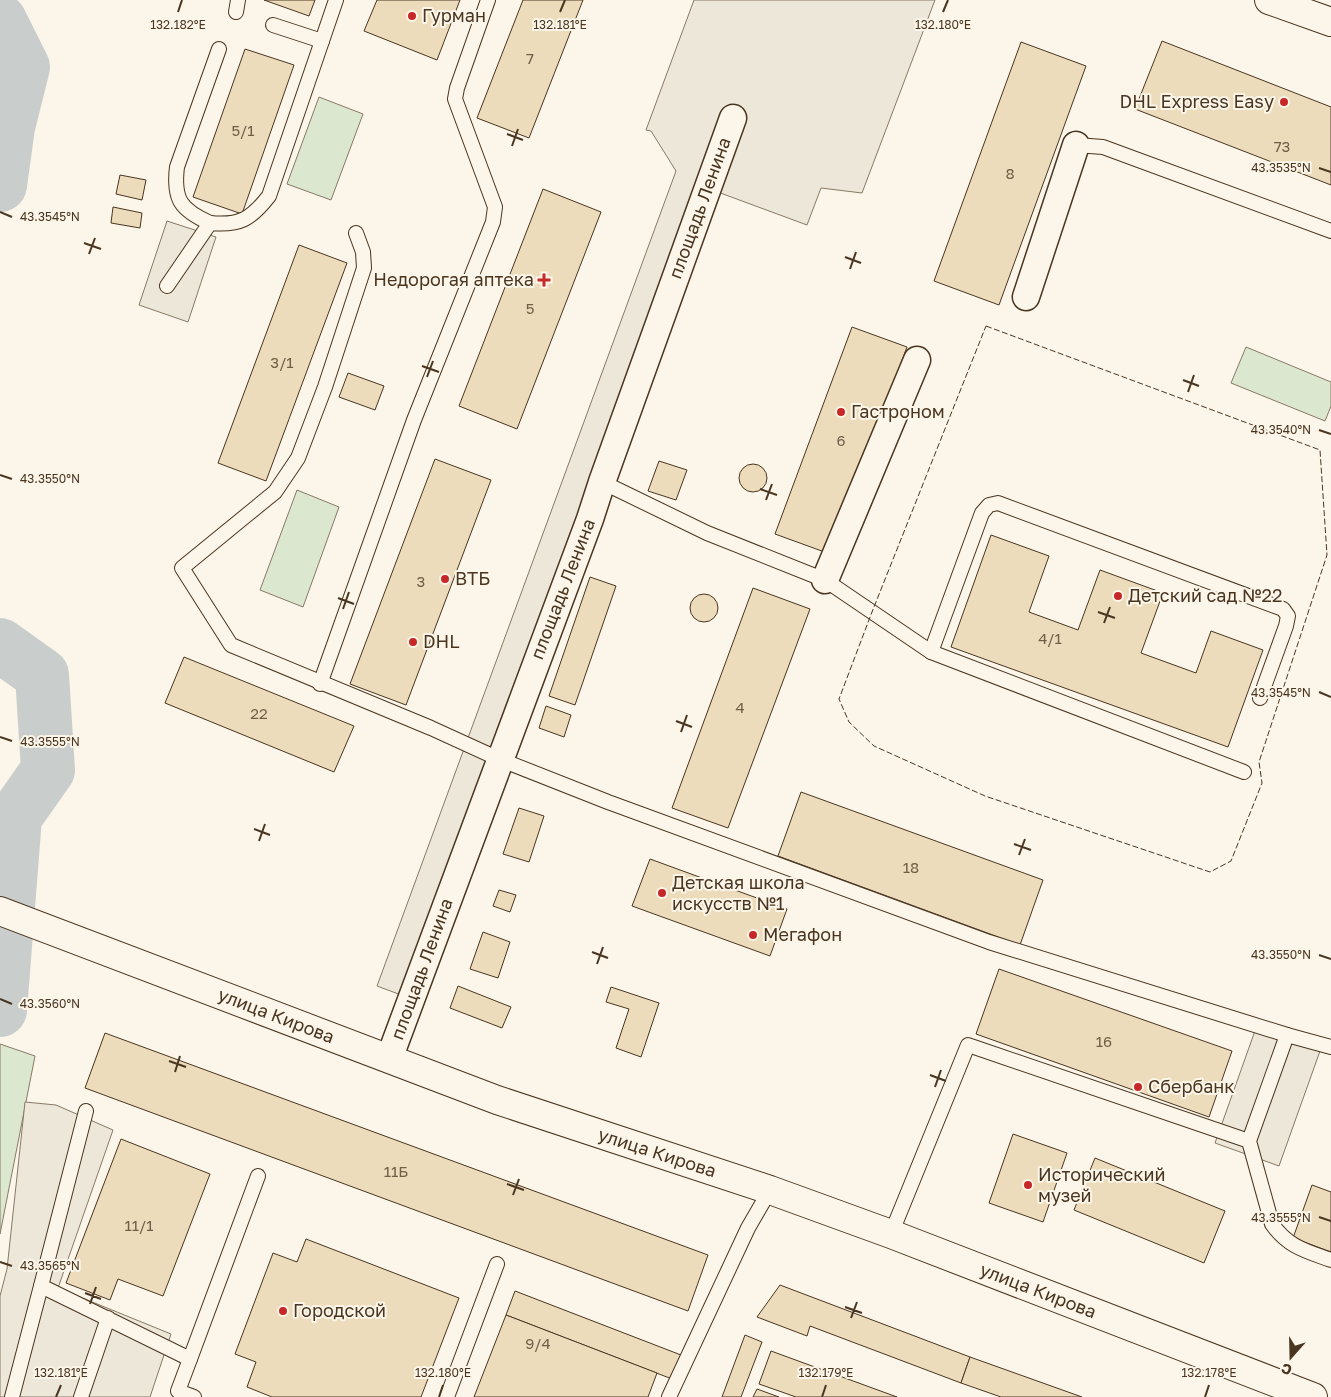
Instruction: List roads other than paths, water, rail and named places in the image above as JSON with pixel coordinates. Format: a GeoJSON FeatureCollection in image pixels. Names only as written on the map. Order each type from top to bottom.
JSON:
{"type":"FeatureCollection","features":[{"type":"Feature","properties":{"kind":"main road"},"geometry":{"type":"LineString","coordinates":[[1269,0],[1331,22]]}},
{"type":"Feature","properties":{"kind":"main road","name":"улица Кирова"},"geometry":{"type":"LineString","coordinates":[[0,911],[535,1112],[770,1190],[891,1234],[1313,1397]]}},
{"type":"Feature","properties":{"kind":"street","name":"площадь Ленина"},"geometry":{"type":"LineString","coordinates":[[389,1058],[590,519],[733,118]]}},
{"type":"Feature","properties":{"kind":"street"},"geometry":{"type":"LineString","coordinates":[[1026,297],[1076,145]]}},
{"type":"Feature","properties":{"kind":"street"},"geometry":{"type":"LineString","coordinates":[[825,580],[917,360]]}},
{"type":"Feature","properties":{"kind":"lane"},"geometry":{"type":"LineString","coordinates":[[219,49],[177,167],[175,186],[180,202],[190,214],[210,223],[225,224],[242,222],[258,210],[269,196],[336,0]]}},
{"type":"Feature","properties":{"kind":"lane"},"geometry":{"type":"LineString","coordinates":[[320,684],[414,420],[493,222],[495,207],[455,100],[457,88],[488,0]]}},
{"type":"Feature","properties":{"kind":"lane"},"geometry":{"type":"LineString","coordinates":[[273,25],[322,41]]}},
{"type":"Feature","properties":{"kind":"lane"},"geometry":{"type":"LineString","coordinates":[[1076,145],[1102,147],[1331,231]]}},
{"type":"Feature","properties":{"kind":"lane"},"geometry":{"type":"LineString","coordinates":[[167,286],[210,223]]}},
{"type":"Feature","properties":{"kind":"lane"},"geometry":{"type":"LineString","coordinates":[[356,233],[363,252],[364,268],[325,387],[298,458],[275,492],[182,568],[231,645],[320,684],[431,728],[499,759],[608,802],[989,942],[1331,1048]]}},
{"type":"Feature","properties":{"kind":"lane"},"geometry":{"type":"LineString","coordinates":[[602,482],[707,533],[825,580],[931,652],[1244,772]]}},
{"type":"Feature","properties":{"kind":"lane"},"geometry":{"type":"LineString","coordinates":[[931,652],[982,513],[989,505],[998,503],[1283,609],[1288,616],[1286,626],[1260,698]]}},
{"type":"Feature","properties":{"kind":"lane"},"geometry":{"type":"LineString","coordinates":[[1288,1034],[1249,1141],[1272,1224],[1292,1246],[1331,1260]]}},
{"type":"Feature","properties":{"kind":"lane"},"geometry":{"type":"LineString","coordinates":[[891,1234],[968,1045],[1249,1141]]}},
{"type":"Feature","properties":{"kind":"lane"},"geometry":{"type":"LineString","coordinates":[[12,1397],[86,1111]]}},
{"type":"Feature","properties":{"kind":"lane"},"geometry":{"type":"LineString","coordinates":[[194,1397],[177,1394],[258,1176]]}},
{"type":"Feature","properties":{"kind":"lane"},"geometry":{"type":"LineString","coordinates":[[669,1397],[748,1228],[770,1190]]}},
{"type":"Feature","properties":{"kind":"lane"},"geometry":{"type":"LineString","coordinates":[[447,1397],[496,1264]]}},
{"type":"Feature","properties":{"kind":"lane"},"geometry":{"type":"LineString","coordinates":[[42,1286],[190,1359]]}},
{"type":"Feature","properties":{"kind":"lane"},"geometry":{"type":"LineString","coordinates":[[81,1397],[108,1318]]}},
{"type":"Feature","properties":{"kind":"waterway"},"geometry":{"type":"LineString","coordinates":[[0,21],[23,67],[8,127],[0,185]]}},
{"type":"Feature","properties":{"kind":"waterway"},"geometry":{"type":"LineString","coordinates":[[0,645],[42,675],[48,770],[15,817],[0,1010]]}},
{"type":"Feature","properties":{"kind":"place","name":"Гурман"},"geometry":{"type":"Point","coordinates":[412,16]}},
{"type":"Feature","properties":{"kind":"place","name":"DHL Express Easy"},"geometry":{"type":"Point","coordinates":[1284,102]}},
{"type":"Feature","properties":{"kind":"place","name":"Недорогая аптека"},"geometry":{"type":"Point","coordinates":[544,280]}},
{"type":"Feature","properties":{"kind":"place","name":"Гастроном"},"geometry":{"type":"Point","coordinates":[841,412]}},
{"type":"Feature","properties":{"kind":"place","name":"ВТБ"},"geometry":{"type":"Point","coordinates":[445,579]}},
{"type":"Feature","properties":{"kind":"place","name":"Детский сад №22"},"geometry":{"type":"Point","coordinates":[1118,596]}},
{"type":"Feature","properties":{"kind":"place","name":"DHL"},"geometry":{"type":"Point","coordinates":[413,642]}},
{"type":"Feature","properties":{"kind":"place","name":"Детская школа искусств №1"},"geometry":{"type":"Point","coordinates":[662,893]}},
{"type":"Feature","properties":{"kind":"place","name":"Мегафон"},"geometry":{"type":"Point","coordinates":[753,935]}},
{"type":"Feature","properties":{"kind":"place","name":"Сбербанк"},"geometry":{"type":"Point","coordinates":[1138,1087]}},
{"type":"Feature","properties":{"kind":"place","name":"Исторический музей"},"geometry":{"type":"Point","coordinates":[1028,1185]}},
{"type":"Feature","properties":{"kind":"place","name":"Городской"},"geometry":{"type":"Point","coordinates":[283,1311]}}]}
